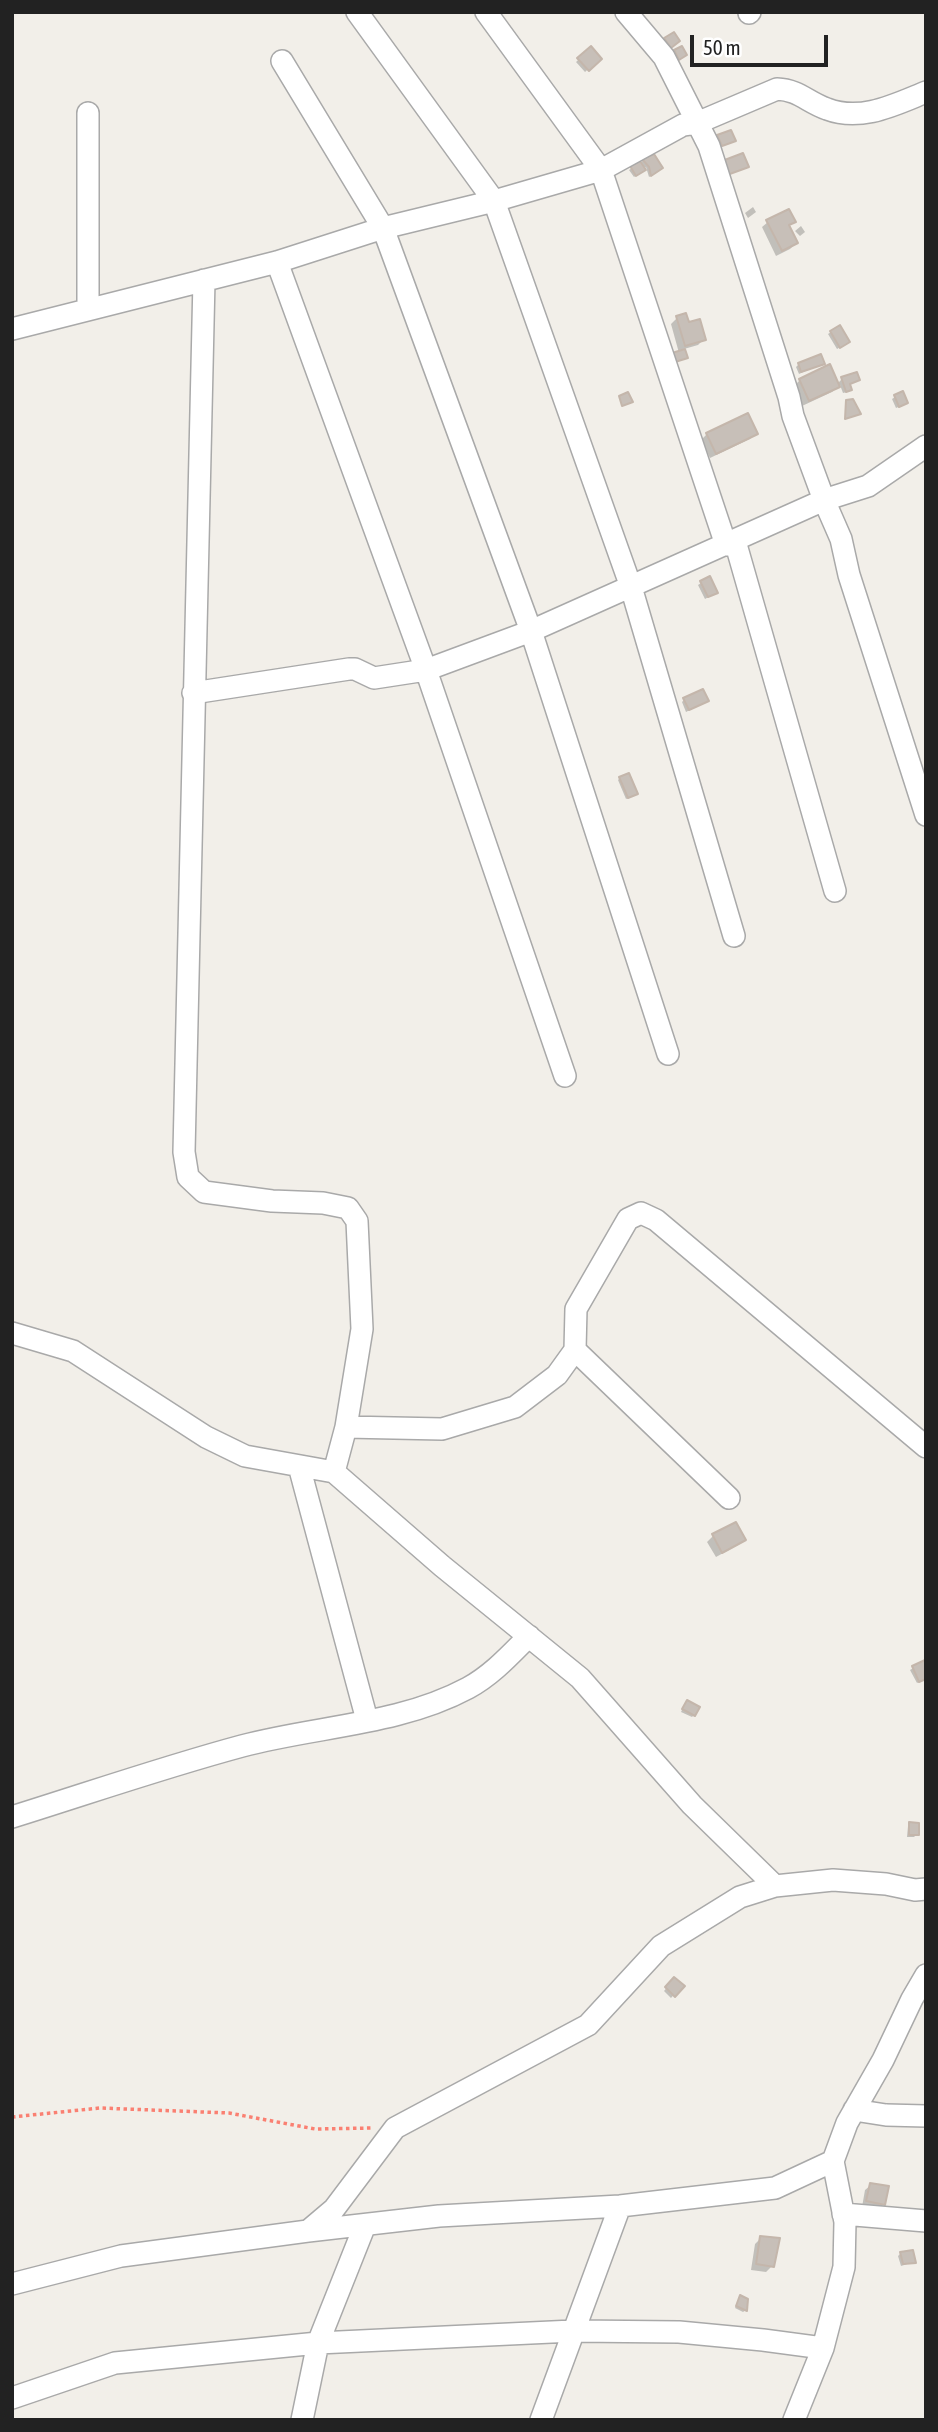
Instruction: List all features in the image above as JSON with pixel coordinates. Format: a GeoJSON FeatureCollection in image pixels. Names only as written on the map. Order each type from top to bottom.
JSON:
{"type":"FeatureCollection","features":[{"type":"Feature","properties":{"kind":"street"},"geometry":{"type":"LineString","coordinates":[[357,12],[494,201],[631,587],[734,936]]}},
{"type":"Feature","properties":{"kind":"street"},"geometry":{"type":"LineString","coordinates":[[486,12],[601,170],[731,543],[835,891]]}},
{"type":"Feature","properties":{"kind":"street"},"geometry":{"type":"LineString","coordinates":[[626,12],[664,57],[709,146],[793,415],[841,539],[849,575],[926,814]]}},
{"type":"Feature","properties":{"kind":"street"},"geometry":{"type":"LineString","coordinates":[[282,61],[383,228],[531,631],[668,1054]]}},
{"type":"Feature","properties":{"kind":"street"},"geometry":{"type":"LineString","coordinates":[[12,329],[277,262],[383,228],[494,201],[601,170],[665,133],[777,89],[791,90],[827,109],[852,114],[884,109],[926,92]]}},
{"type":"Feature","properties":{"kind":"street"},"geometry":{"type":"LineString","coordinates":[[88,113],[89,309]]}},
{"type":"Feature","properties":{"kind":"street"},"geometry":{"type":"LineString","coordinates":[[277,262],[426,670],[565,1076]]}},
{"type":"Feature","properties":{"kind":"street"},"geometry":{"type":"LineString","coordinates":[[204,280],[184,1152],[188,1177],[204,1192],[272,1201],[323,1203],[348,1208],[357,1221],[362,1329],[346,1427],[334,1472]]}},
{"type":"Feature","properties":{"kind":"street"},"geometry":{"type":"LineString","coordinates":[[193,693],[349,669],[374,678],[426,670],[531,631],[824,500],[868,486],[926,446]]}},
{"type":"Feature","properties":{"kind":"street"},"geometry":{"type":"LineString","coordinates":[[346,1427],[442,1429],[515,1407],[557,1375],[575,1350],[576,1309],[628,1219],[641,1213],[656,1220],[926,1447]]}},
{"type":"Feature","properties":{"kind":"street"},"geometry":{"type":"LineString","coordinates":[[12,1333],[72,1351],[206,1437],[246,1456],[334,1472],[442,1566],[580,1678],[692,1805],[775,1886]]}},
{"type":"Feature","properties":{"kind":"street"},"geometry":{"type":"LineString","coordinates":[[575,1350],[729,1498]]}},
{"type":"Feature","properties":{"kind":"street"},"geometry":{"type":"LineString","coordinates":[[299,1466],[367,1720]]}},
{"type":"Feature","properties":{"kind":"street"},"geometry":{"type":"LineString","coordinates":[[12,1817],[244,1746],[420,1709],[470,1687],[502,1663],[529,1636]]}},
{"type":"Feature","properties":{"kind":"street"},"geometry":{"type":"LineString","coordinates":[[308,2231],[334,2209],[395,2128],[588,2025],[661,1946],[740,1896],[775,1886],[833,1880],[926,1889]]}},
{"type":"Feature","properties":{"kind":"street"},"geometry":{"type":"LineString","coordinates":[[793,2420],[822,2348],[844,2267],[844,2214],[833,2161],[847,2123],[926,1975]]}},
{"type":"Feature","properties":{"kind":"street"},"geometry":{"type":"LineString","coordinates":[[854,2110],[886,2115],[926,2116]]}},
{"type":"Feature","properties":{"kind":"street"},"geometry":{"type":"LineString","coordinates":[[12,2284],[121,2256],[308,2231],[439,2216],[620,2206],[775,2188],[833,2161]]}},
{"type":"Feature","properties":{"kind":"street"},"geometry":{"type":"LineString","coordinates":[[541,2420],[620,2206]]}},
{"type":"Feature","properties":{"kind":"street"},"geometry":{"type":"LineString","coordinates":[[844,2214],[926,2221]]}},
{"type":"Feature","properties":{"kind":"street"},"geometry":{"type":"LineString","coordinates":[[302,2420],[318,2343],[365,2225]]}},
{"type":"Feature","properties":{"kind":"street"},"geometry":{"type":"LineString","coordinates":[[12,2398],[115,2363],[318,2343],[573,2331],[679,2332],[822,2348]]}},
{"type":"Feature","properties":{"kind":"path"},"geometry":{"type":"LineString","coordinates":[[12,2117],[100,2108],[229,2113],[315,2129],[395,2128]]}},
{"type":"Feature","properties":{"kind":"building"},"geometry":{"type":"Polygon","coordinates":[[[674,32],[680,41],[671,48],[664,38],[674,32]]]}},
{"type":"Feature","properties":{"kind":"building"},"geometry":{"type":"Polygon","coordinates":[[[591,46],[602,59],[589,71],[577,58],[591,46]]]}},
{"type":"Feature","properties":{"kind":"building"},"geometry":{"type":"Polygon","coordinates":[[[682,46],[687,55],[679,60],[674,50],[682,46]]]}},
{"type":"Feature","properties":{"kind":"building"},"geometry":{"type":"Polygon","coordinates":[[[731,130],[736,141],[722,146],[717,135],[731,130]]]}},
{"type":"Feature","properties":{"kind":"building"},"geometry":{"type":"Polygon","coordinates":[[[743,153],[749,167],[727,175],[722,161],[743,153]]]}},
{"type":"Feature","properties":{"kind":"building"},"geometry":{"type":"Polygon","coordinates":[[[654,154],[663,168],[651,176],[649,167],[642,159],[654,154]]]}},
{"type":"Feature","properties":{"kind":"building"},"geometry":{"type":"Polygon","coordinates":[[[640,161],[646,170],[636,176],[630,166],[640,161]]]}},
{"type":"Feature","properties":{"kind":"building"},"geometry":{"type":"Polygon","coordinates":[[[789,209],[796,222],[789,225],[798,243],[782,251],[766,220],[789,209]]]}},
{"type":"Feature","properties":{"kind":"building"},"geometry":{"type":"Polygon","coordinates":[[[686,313],[689,322],[700,319],[706,340],[685,346],[676,316],[686,313]]]}},
{"type":"Feature","properties":{"kind":"building"},"geometry":{"type":"Polygon","coordinates":[[[840,325],[850,342],[840,348],[830,331],[840,325]]]}},
{"type":"Feature","properties":{"kind":"building"},"geometry":{"type":"Polygon","coordinates":[[[685,349],[688,358],[675,362],[672,353],[685,349]]]}},
{"type":"Feature","properties":{"kind":"building"},"geometry":{"type":"Polygon","coordinates":[[[821,354],[825,364],[801,372],[798,363],[821,354]]]}},
{"type":"Feature","properties":{"kind":"building"},"geometry":{"type":"Polygon","coordinates":[[[830,364],[840,387],[809,401],[799,379],[830,364]]]}},
{"type":"Feature","properties":{"kind":"building"},"geometry":{"type":"Polygon","coordinates":[[[857,372],[860,380],[850,384],[852,390],[846,392],[841,377],[857,372]]]}},
{"type":"Feature","properties":{"kind":"building"},"geometry":{"type":"Polygon","coordinates":[[[903,391],[908,403],[899,407],[894,395],[903,391]]]}},
{"type":"Feature","properties":{"kind":"building"},"geometry":{"type":"Polygon","coordinates":[[[628,392],[633,402],[622,406],[619,396],[628,392]]]}},
{"type":"Feature","properties":{"kind":"building"},"geometry":{"type":"Polygon","coordinates":[[[853,399],[861,414],[845,419],[846,400],[853,399]]]}},
{"type":"Feature","properties":{"kind":"building"},"geometry":{"type":"Polygon","coordinates":[[[748,413],[758,434],[716,454],[706,433],[748,413]]]}},
{"type":"Feature","properties":{"kind":"building"},"geometry":{"type":"Polygon","coordinates":[[[710,576],[718,593],[708,597],[700,581],[710,576]]]}},
{"type":"Feature","properties":{"kind":"building"},"geometry":{"type":"Polygon","coordinates":[[[703,689],[709,701],[689,710],[683,698],[703,689]]]}},
{"type":"Feature","properties":{"kind":"building"},"geometry":{"type":"Polygon","coordinates":[[[629,773],[638,794],[628,798],[619,777],[629,773]]]}},
{"type":"Feature","properties":{"kind":"building"},"geometry":{"type":"Polygon","coordinates":[[[736,1522],[746,1540],[722,1553],[712,1534],[736,1522]]]}},
{"type":"Feature","properties":{"kind":"building"},"geometry":{"type":"Polygon","coordinates":[[[925,1660],[926,1679],[919,1682],[912,1666],[925,1660]]]}},
{"type":"Feature","properties":{"kind":"building"},"geometry":{"type":"Polygon","coordinates":[[[687,1700],[700,1707],[695,1716],[682,1709],[687,1700]]]}},
{"type":"Feature","properties":{"kind":"building"},"geometry":{"type":"Polygon","coordinates":[[[909,1822],[919,1823],[919,1835],[909,1835],[909,1822]]]}},
{"type":"Feature","properties":{"kind":"building"},"geometry":{"type":"Polygon","coordinates":[[[674,1977],[685,1986],[675,1997],[665,1987],[674,1977]]]}},
{"type":"Feature","properties":{"kind":"building"},"geometry":{"type":"Polygon","coordinates":[[[870,2183],[889,2186],[885,2205],[866,2201],[870,2183]]]}},
{"type":"Feature","properties":{"kind":"building"},"geometry":{"type":"Polygon","coordinates":[[[760,2236],[780,2238],[774,2267],[756,2264],[760,2236]]]}},
{"type":"Feature","properties":{"kind":"building"},"geometry":{"type":"Polygon","coordinates":[[[913,2250],[916,2263],[903,2264],[900,2252],[913,2250]]]}},
{"type":"Feature","properties":{"kind":"building"},"geometry":{"type":"Polygon","coordinates":[[[740,2295],[748,2299],[747,2311],[736,2306],[740,2295]]]}}]}
